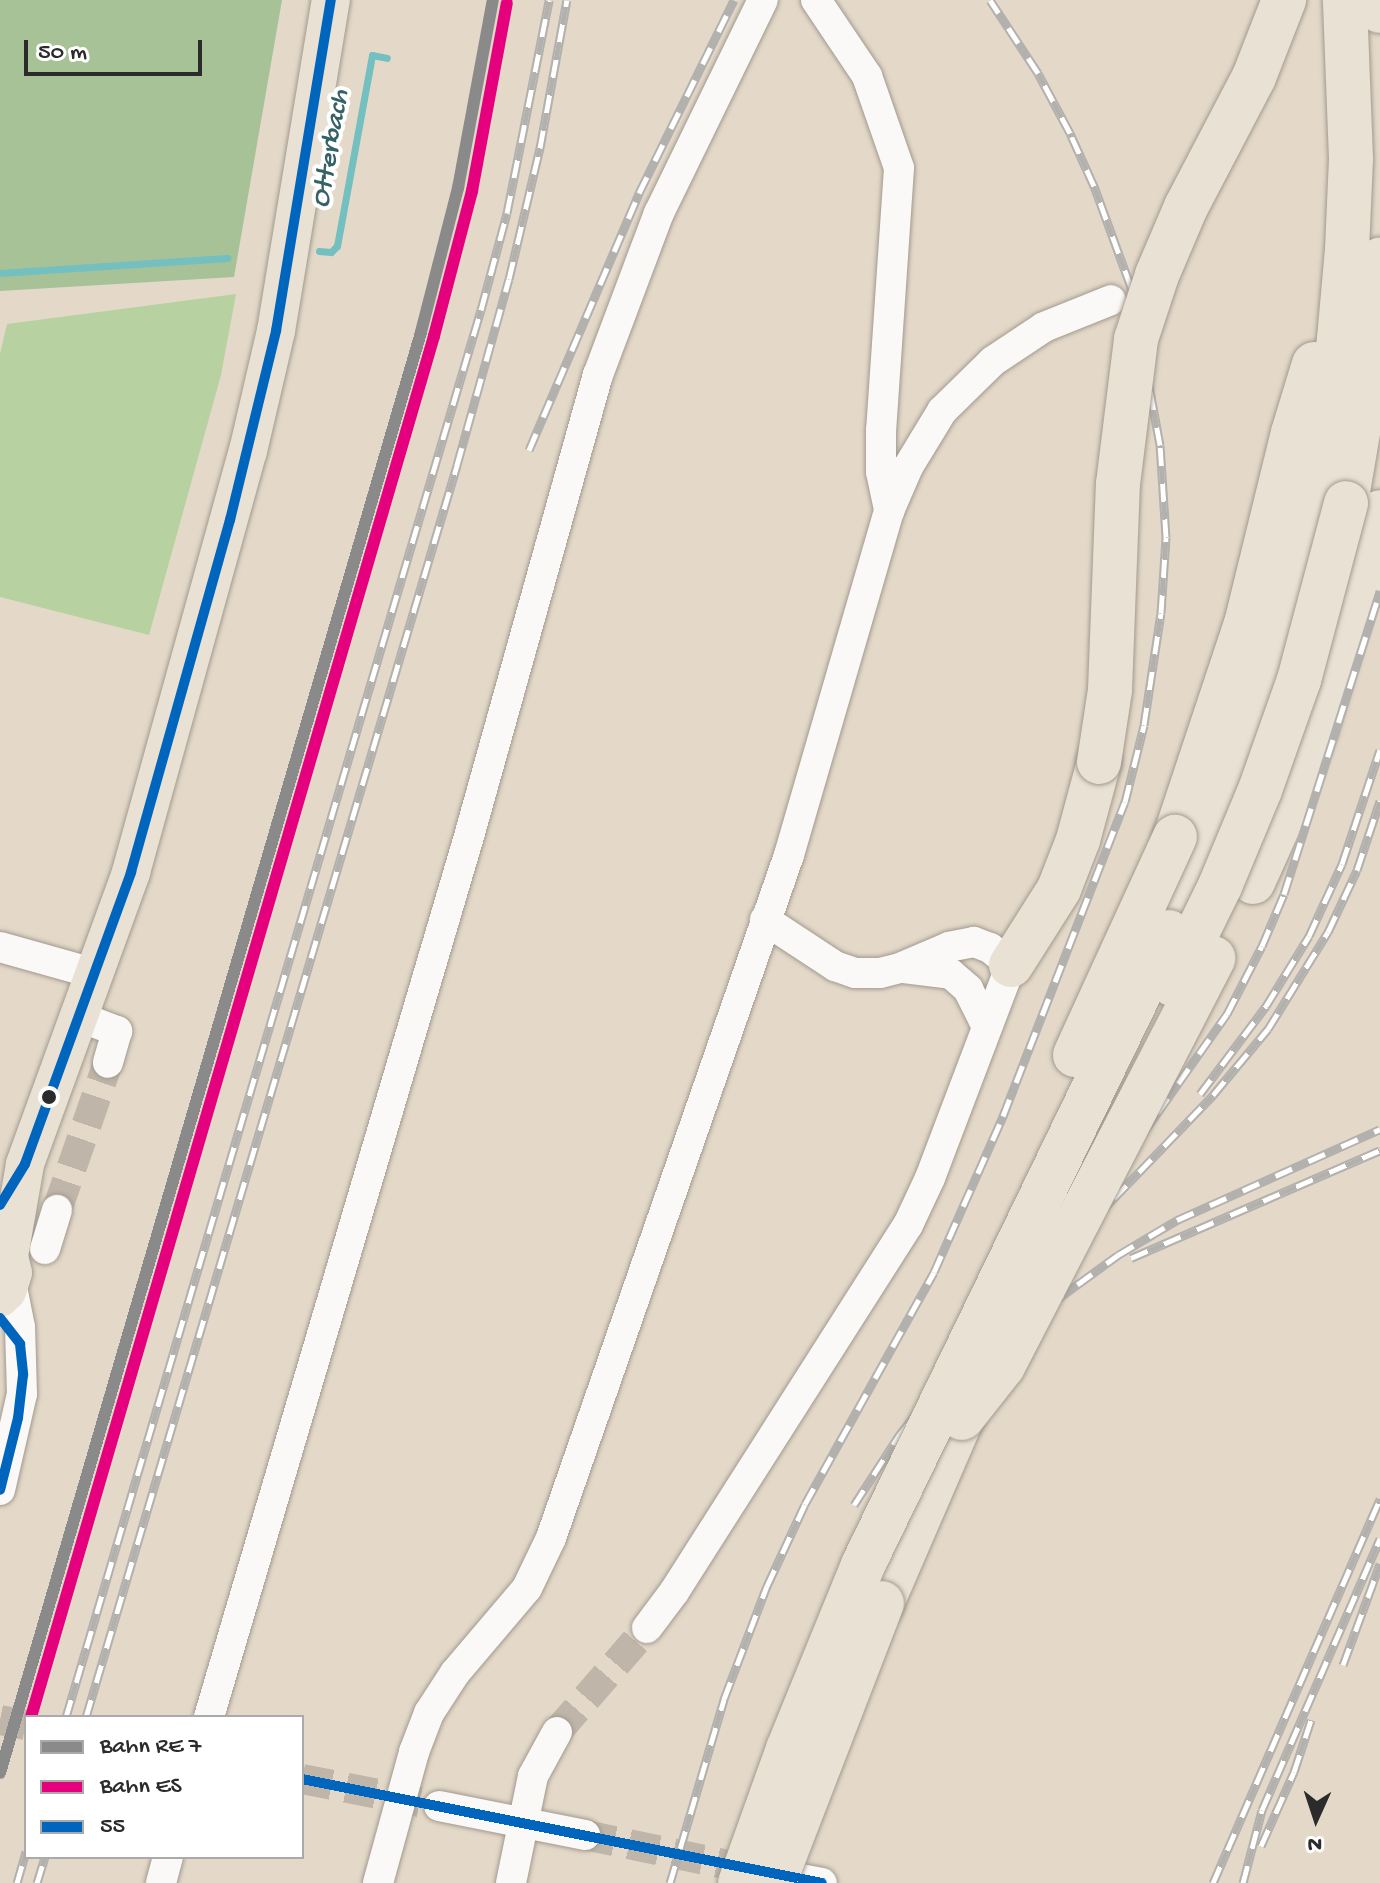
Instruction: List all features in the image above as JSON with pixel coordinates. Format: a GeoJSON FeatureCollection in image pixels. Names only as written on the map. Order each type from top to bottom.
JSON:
{"type":"FeatureCollection","features":[{"type":"Feature","properties":{"kind":"highway"},"geometry":{"type":"LineString","coordinates":[[1011,965],[1059,889],[1075,848],[1098,766],[1110,690],[1119,470],[1136,339],[1175,234],[1254,77],[1284,0]]}},
{"type":"Feature","properties":{"kind":"highway"},"geometry":{"type":"LineString","coordinates":[[945,1422],[932,1377],[959,1308],[1151,892],[1187,804],[1246,624],[1293,433],[1321,335],[1329,279],[1333,178],[1328,0]]}},
{"type":"Feature","properties":{"kind":"highway"},"geometry":{"type":"LineString","coordinates":[[757,1878],[882,1603],[945,1422],[1179,908],[1234,776],[1284,631],[1316,499],[1339,339],[1351,159],[1345,0]]}},
{"type":"Feature","properties":{"kind":"highway"},"geometry":{"type":"LineString","coordinates":[[1379,0],[1380,11]]}},
{"type":"Feature","properties":{"kind":"highway"},"geometry":{"type":"LineString","coordinates":[[945,1422],[1220,886],[1260,790],[1299,680],[1346,503],[1369,368],[1380,260]]}},
{"type":"Feature","properties":{"kind":"highway"},"geometry":{"type":"LineString","coordinates":[[945,1422],[1003,1366],[1270,847],[1316,728],[1380,512]]}},
{"type":"Feature","properties":{"kind":"main road"},"geometry":{"type":"LineString","coordinates":[[0,1205],[25,1164],[131,872],[248,451],[276,331],[331,0]]}},
{"type":"Feature","properties":{"kind":"main road"},"geometry":{"type":"LineString","coordinates":[[13,1266],[25,1164]]}},
{"type":"Feature","properties":{"kind":"street"},"geometry":{"type":"LineString","coordinates":[[210,1715],[468,840],[598,375],[659,213],[763,0]]}},
{"type":"Feature","properties":{"kind":"street"},"geometry":{"type":"LineString","coordinates":[[816,0],[867,76],[899,168],[881,429],[881,472],[889,511]]}},
{"type":"Feature","properties":{"kind":"street"},"geometry":{"type":"LineString","coordinates":[[378,1883],[414,1752],[429,1713],[468,1657],[516,1603],[542,1561],[789,855],[889,511],[921,442],[966,385],[1015,344],[1044,327],[1111,300]]}},
{"type":"Feature","properties":{"kind":"street"},"geometry":{"type":"LineString","coordinates":[[765,920],[845,970],[868,974],[900,968],[949,947],[974,942],[1002,931],[1034,905],[1057,865],[1098,766]]}},
{"type":"Feature","properties":{"kind":"street"},"geometry":{"type":"LineString","coordinates":[[647,1628],[674,1592],[903,1234],[930,1178],[1011,965],[990,948],[974,942]]}},
{"type":"Feature","properties":{"kind":"street"},"geometry":{"type":"LineString","coordinates":[[0,947],[96,974]]}},
{"type":"Feature","properties":{"kind":"street"},"geometry":{"type":"LineString","coordinates":[[900,968],[951,974],[968,989],[987,1027]]}},
{"type":"Feature","properties":{"kind":"street"},"geometry":{"type":"LineString","coordinates":[[80,1017],[117,1031],[108,1063]]}},
{"type":"Feature","properties":{"kind":"street"},"geometry":{"type":"LineString","coordinates":[[0,1490],[22,1394],[13,1266],[57,1210]]}},
{"type":"Feature","properties":{"kind":"street"},"geometry":{"type":"LineString","coordinates":[[0,1318],[20,1344]]}},
{"type":"Feature","properties":{"kind":"street"},"geometry":{"type":"LineString","coordinates":[[511,1883],[535,1771],[557,1732]]}},
{"type":"Feature","properties":{"kind":"street"},"geometry":{"type":"LineString","coordinates":[[439,1806],[585,1835]]}},
{"type":"Feature","properties":{"kind":"street"},"geometry":{"type":"LineString","coordinates":[[161,1883],[167,1859]]}},
{"type":"Feature","properties":{"kind":"street"},"geometry":{"type":"LineString","coordinates":[[757,1878],[822,1883]]}},
{"type":"Feature","properties":{"kind":"green space"},"geometry":{"type":"Polygon","coordinates":[[[0,0],[282,0],[234,277],[0,291],[0,0]]]}},
{"type":"Feature","properties":{"kind":"green space"},"geometry":{"type":"Polygon","coordinates":[[[236,294],[221,375],[149,635],[0,597],[0,354],[7,324],[236,294]]]}},
{"type":"Feature","properties":{"kind":"waterway","name":"Otterbach"},"geometry":{"type":"LineString","coordinates":[[319,251],[331,252],[337,246],[372,55],[387,58]]}},
{"type":"Feature","properties":{"kind":"waterway","name":"Otterbach"},"geometry":{"type":"LineString","coordinates":[[0,273],[228,258]]}},
{"type":"Feature","properties":{"kind":"tunnel"},"geometry":{"type":"LineString","coordinates":[[57,1210],[108,1063]]}},
{"type":"Feature","properties":{"kind":"tunnel"},"geometry":{"type":"LineString","coordinates":[[557,1732],[647,1628]]}},
{"type":"Feature","properties":{"kind":"tunnel"},"geometry":{"type":"LineString","coordinates":[[0,1720],[24,1725]]}},
{"type":"Feature","properties":{"kind":"tunnel"},"geometry":{"type":"LineString","coordinates":[[304,1779],[439,1806]]}},
{"type":"Feature","properties":{"kind":"tunnel"},"geometry":{"type":"LineString","coordinates":[[585,1835],[738,1867]]}},
{"type":"Feature","properties":{"kind":"railway"},"geometry":{"type":"LineString","coordinates":[[67,1715],[481,310],[507,213],[549,0]]}},
{"type":"Feature","properties":{"kind":"railway"},"geometry":{"type":"LineString","coordinates":[[87,1715],[457,465],[509,279],[540,148],[567,0]]}},
{"type":"Feature","properties":{"kind":"railway"},"geometry":{"type":"LineString","coordinates":[[529,450],[639,193],[734,0]]}},
{"type":"Feature","properties":{"kind":"railway"},"geometry":{"type":"LineString","coordinates":[[670,1883],[724,1699],[767,1586],[805,1504],[934,1272],[1003,1116],[1125,802],[1144,725],[1161,613],[1166,537],[1160,445],[1131,287],[1094,186],[1070,133],[1038,73],[990,0]]}},
{"type":"Feature","properties":{"kind":"railway"},"geometry":{"type":"LineString","coordinates":[[854,1505],[900,1434],[978,1336],[1054,1260],[1227,1014],[1262,946],[1284,894],[1380,591]]}},
{"type":"Feature","properties":{"kind":"railway"},"geometry":{"type":"LineString","coordinates":[[1200,1094],[1266,1006],[1309,936],[1342,864],[1380,750]]}},
{"type":"Feature","properties":{"kind":"railway"},"geometry":{"type":"LineString","coordinates":[[1089,1224],[1213,1095],[1268,1029],[1328,932],[1357,870],[1380,801]]}},
{"type":"Feature","properties":{"kind":"railway"},"geometry":{"type":"LineString","coordinates":[[990,1348],[1118,1255],[1177,1220],[1380,1129]]}},
{"type":"Feature","properties":{"kind":"railway"},"geometry":{"type":"LineString","coordinates":[[1131,1258],[1380,1150]]}},
{"type":"Feature","properties":{"kind":"railway"},"geometry":{"type":"LineString","coordinates":[[1213,1883],[1380,1499]]}},
{"type":"Feature","properties":{"kind":"railway"},"geometry":{"type":"LineString","coordinates":[[1243,1883],[1262,1810],[1380,1538]]}},
{"type":"Feature","properties":{"kind":"railway"},"geometry":{"type":"LineString","coordinates":[[1343,1665],[1380,1564]]}},
{"type":"Feature","properties":{"kind":"railway"},"geometry":{"type":"LineString","coordinates":[[1261,1846],[1294,1772],[1311,1720]]}},
{"type":"Feature","properties":{"kind":"railway"},"geometry":{"type":"LineString","coordinates":[[17,1883],[24,1858]]}},
{"type":"Feature","properties":{"kind":"railway"},"geometry":{"type":"LineString","coordinates":[[37,1883],[44,1859]]}},
{"type":"Feature","properties":{"kind":"transit line","name":"55"},"geometry":{"type":"LineString","coordinates":[[0,1205],[25,1164],[131,872],[230,520],[276,331],[331,0]]}},
{"type":"Feature","properties":{"kind":"transit line"},"geometry":{"type":"LineString","coordinates":[[0,1773],[421,332],[458,188],[493,0]]}},
{"type":"Feature","properties":{"kind":"transit line","name":"55"},"geometry":{"type":"LineString","coordinates":[[0,1318],[20,1344],[23,1375],[18,1418],[0,1490]]}},
{"type":"Feature","properties":{"kind":"transit line","name":"55"},"geometry":{"type":"LineString","coordinates":[[304,1779],[822,1883]]}},
{"type":"Feature","properties":{"kind":"rail line","name":"ES"},"geometry":{"type":"LineString","coordinates":[[32,1715],[434,336],[472,191],[507,3]]}}]}
